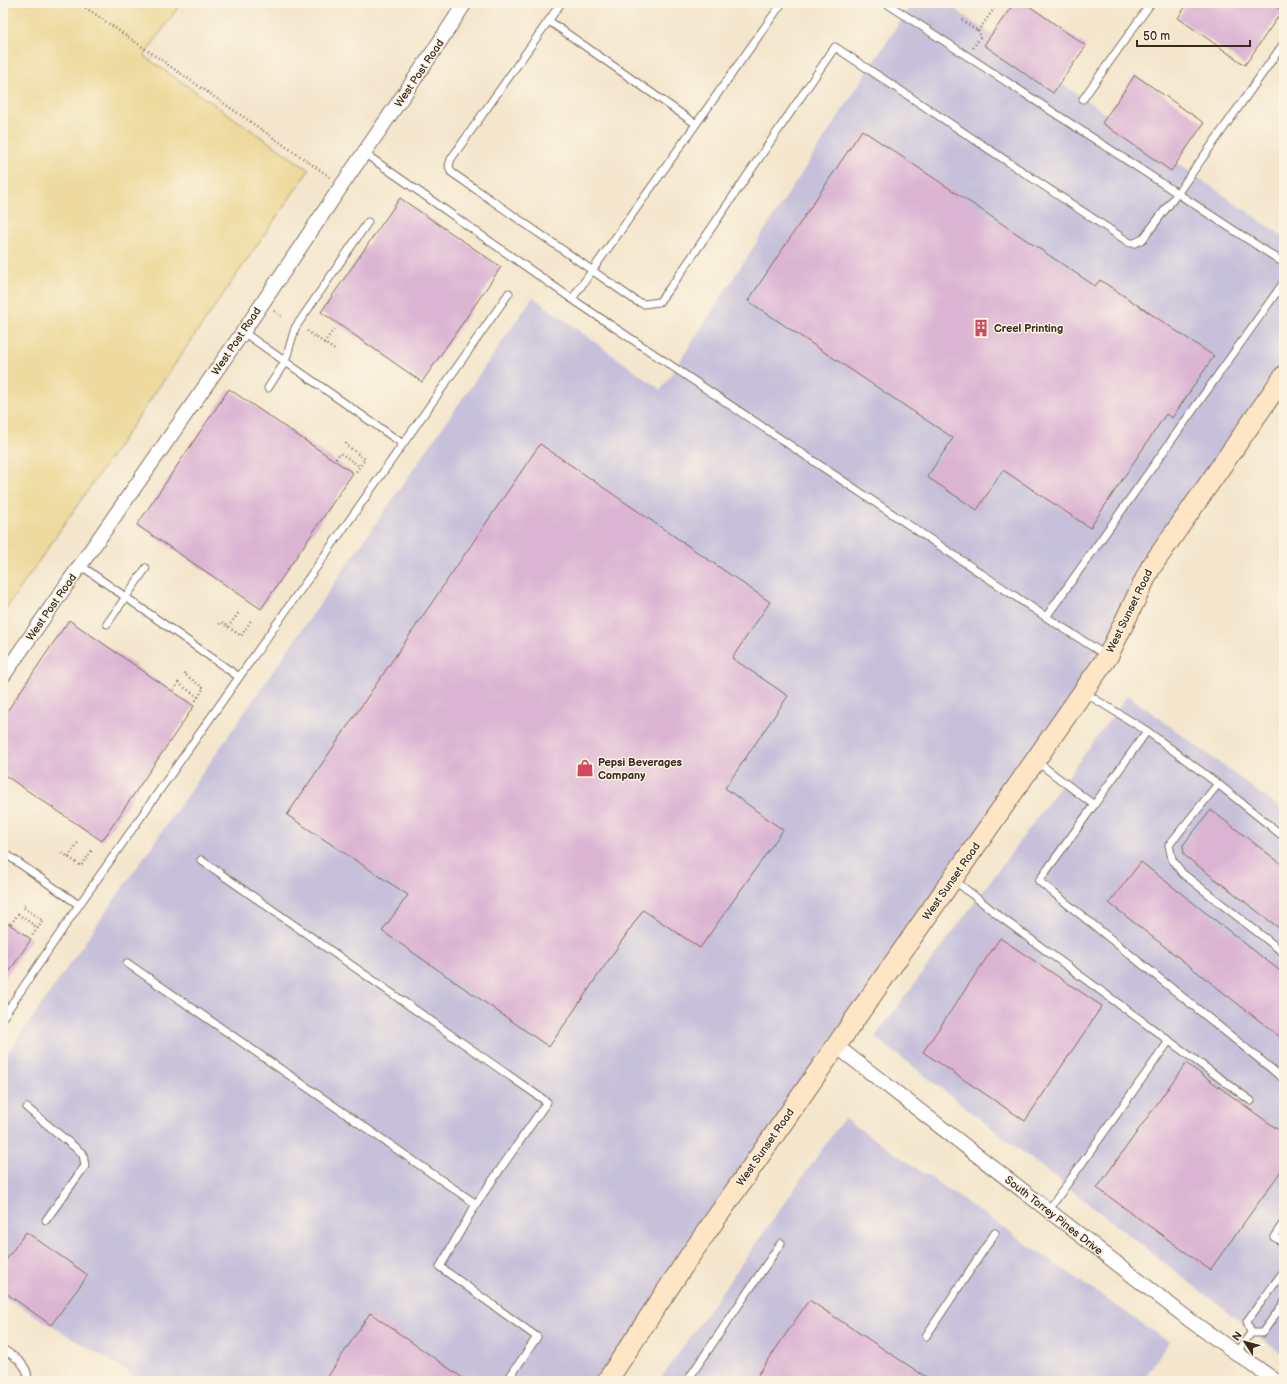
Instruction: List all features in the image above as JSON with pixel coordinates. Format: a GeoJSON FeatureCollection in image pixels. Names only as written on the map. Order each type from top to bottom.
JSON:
{"type":"FeatureCollection","features":[{"type":"Feature","properties":{"kind":"main road","name":"West Sunset Road"},"geometry":{"type":"LineString","coordinates":[[607,1381],[689,1257],[835,1045],[1108,656],[1151,566],[1284,376]]}},
{"type":"Feature","properties":{"kind":"street","name":"West Post Road"},"geometry":{"type":"LineString","coordinates":[[3,676],[243,332],[465,3]]}},
{"type":"Feature","properties":{"kind":"street","name":"South Torrey Pines Drive"},"geometry":{"type":"LineString","coordinates":[[835,1045],[1191,1321],[1276,1381]]}},
{"type":"Feature","properties":{"kind":"lane"},"geometry":{"type":"LineString","coordinates":[[561,3],[451,159],[449,166],[451,172],[592,271],[636,301],[644,304],[659,302],[836,47],[1130,242],[1135,243],[1143,238],[1177,194],[1284,43]]}},
{"type":"Feature","properties":{"kind":"lane"},"geometry":{"type":"LineString","coordinates":[[572,299],[782,3]]}},
{"type":"Feature","properties":{"kind":"lane"},"geometry":{"type":"LineString","coordinates":[[886,3],[1284,263]]}},
{"type":"Feature","properties":{"kind":"lane"},"geometry":{"type":"LineString","coordinates":[[1083,100],[1151,3]]}},
{"type":"Feature","properties":{"kind":"lane"},"geometry":{"type":"LineString","coordinates":[[548,21],[696,124]]}},
{"type":"Feature","properties":{"kind":"lane"},"geometry":{"type":"LineString","coordinates":[[364,153],[572,299],[1046,617],[1108,656]]}},
{"type":"Feature","properties":{"kind":"lane"},"geometry":{"type":"LineString","coordinates":[[268,388],[286,362],[294,328],[368,222]]}},
{"type":"Feature","properties":{"kind":"lane"},"geometry":{"type":"LineString","coordinates":[[1046,617],[1284,282]]}},
{"type":"Feature","properties":{"kind":"lane"},"geometry":{"type":"LineString","coordinates":[[3,1017],[79,905],[509,293]]}},
{"type":"Feature","properties":{"kind":"lane"},"geometry":{"type":"LineString","coordinates":[[243,332],[403,444]]}},
{"type":"Feature","properties":{"kind":"lane"},"geometry":{"type":"LineString","coordinates":[[80,565],[239,677]]}},
{"type":"Feature","properties":{"kind":"lane"},"geometry":{"type":"LineString","coordinates":[[107,624],[146,568]]}},
{"type":"Feature","properties":{"kind":"lane"},"geometry":{"type":"LineString","coordinates":[[1083,692],[1147,731],[1218,784],[1284,837]]}},
{"type":"Feature","properties":{"kind":"lane"},"geometry":{"type":"LineString","coordinates":[[1147,731],[1039,881],[1284,1079]]}},
{"type":"Feature","properties":{"kind":"lane"},"geometry":{"type":"LineString","coordinates":[[1035,760],[1094,805]]}},
{"type":"Feature","properties":{"kind":"lane"},"geometry":{"type":"LineString","coordinates":[[1218,784],[1169,845],[1172,859],[1182,873],[1284,953]]}},
{"type":"Feature","properties":{"kind":"lane"},"geometry":{"type":"LineString","coordinates":[[3,852],[79,905]]}},
{"type":"Feature","properties":{"kind":"lane"},"geometry":{"type":"LineString","coordinates":[[200,860],[547,1102],[476,1204],[440,1267],[537,1337],[507,1381]]}},
{"type":"Feature","properties":{"kind":"lane"},"geometry":{"type":"LineString","coordinates":[[952,878],[1004,920],[1252,1101]]}},
{"type":"Feature","properties":{"kind":"lane"},"geometry":{"type":"LineString","coordinates":[[127,963],[476,1204]]}},
{"type":"Feature","properties":{"kind":"lane"},"geometry":{"type":"LineString","coordinates":[[1048,1211],[1169,1041]]}},
{"type":"Feature","properties":{"kind":"lane"},"geometry":{"type":"LineString","coordinates":[[27,1108],[83,1154],[85,1166],[46,1220]]}},
{"type":"Feature","properties":{"kind":"lane"},"geometry":{"type":"LineString","coordinates":[[1284,1222],[1274,1237],[1284,1243]]}},
{"type":"Feature","properties":{"kind":"lane"},"geometry":{"type":"LineString","coordinates":[[926,1336],[995,1233]]}},
{"type":"Feature","properties":{"kind":"lane"},"geometry":{"type":"LineString","coordinates":[[687,1381],[781,1243]]}},
{"type":"Feature","properties":{"kind":"lane"},"geometry":{"type":"LineString","coordinates":[[1251,1333],[1247,1321],[1284,1271]]}},
{"type":"Feature","properties":{"kind":"lane"},"geometry":{"type":"LineString","coordinates":[[1251,1333],[1262,1333],[1284,1303]]}},
{"type":"Feature","properties":{"kind":"lane"},"geometry":{"type":"LineString","coordinates":[[1236,1353],[1251,1333]]}},
{"type":"Feature","properties":{"kind":"lane"},"geometry":{"type":"LineString","coordinates":[[3,1349],[18,1360],[26,1369],[28,1378],[27,1381]]}},
{"type":"Feature","properties":{"kind":"path"},"geometry":{"type":"LineString","coordinates":[[79,3],[342,185]]}},
{"type":"Feature","properties":{"kind":"path"},"geometry":{"type":"LineString","coordinates":[[937,3],[943,8]]}},
{"type":"Feature","properties":{"kind":"path"},"geometry":{"type":"LineString","coordinates":[[978,31],[998,3]]}},
{"type":"Feature","properties":{"kind":"path"},"geometry":{"type":"LineString","coordinates":[[962,20],[978,31],[981,36],[972,50]]}},
{"type":"Feature","properties":{"kind":"path"},"geometry":{"type":"LineString","coordinates":[[274,311],[282,317]]}},
{"type":"Feature","properties":{"kind":"path"},"geometry":{"type":"LineString","coordinates":[[324,343],[334,329]]}},
{"type":"Feature","properties":{"kind":"path"},"geometry":{"type":"LineString","coordinates":[[307,331],[336,351]]}},
{"type":"Feature","properties":{"kind":"path"},"geometry":{"type":"LineString","coordinates":[[346,443],[346,445],[364,459],[355,473]]}},
{"type":"Feature","properties":{"kind":"path"},"geometry":{"type":"LineString","coordinates":[[336,459],[340,453],[359,466]]}},
{"type":"Feature","properties":{"kind":"path"},"geometry":{"type":"LineString","coordinates":[[228,627],[240,610]]}},
{"type":"Feature","properties":{"kind":"path"},"geometry":{"type":"LineString","coordinates":[[220,624],[221,622],[241,636],[252,619]]}},
{"type":"Feature","properties":{"kind":"path"},"geometry":{"type":"LineString","coordinates":[[185,672],[184,674],[204,688],[194,703]]}},
{"type":"Feature","properties":{"kind":"path"},"geometry":{"type":"LineString","coordinates":[[174,690],[178,683],[198,697]]}},
{"type":"Feature","properties":{"kind":"path"},"geometry":{"type":"LineString","coordinates":[[68,857],[80,841]]}},
{"type":"Feature","properties":{"kind":"path"},"geometry":{"type":"LineString","coordinates":[[60,854],[61,852],[81,866],[92,850]]}},
{"type":"Feature","properties":{"kind":"path"},"geometry":{"type":"LineString","coordinates":[[25,905],[23,906],[43,921],[31,937]]}},
{"type":"Feature","properties":{"kind":"path"},"geometry":{"type":"LineString","coordinates":[[11,924],[18,914],[38,928]]}},
{"type":"Feature","properties":{"kind":"path"},"geometry":{"type":"LineString","coordinates":[[3,1381],[10,1371]]}},
{"type":"Feature","properties":{"kind":"shaded area"},"geometry":{"type":"Polygon","coordinates":[[[912,3],[946,3],[1284,237],[1284,376],[1151,567],[1108,656],[607,1381],[143,1381],[3,1296],[3,1060],[533,297],[661,390],[912,3]]]}},
{"type":"Feature","properties":{"kind":"shaded area"},"geometry":{"type":"Polygon","coordinates":[[[1128,695],[1284,811],[1284,1356],[875,1037],[1128,695]]]}},
{"type":"Feature","properties":{"kind":"shaded area"},"geometry":{"type":"Polygon","coordinates":[[[844,1118],[1169,1342],[1142,1381],[659,1381],[844,1118]]]}},
{"type":"Feature","properties":{"kind":"sand"},"geometry":{"type":"Polygon","coordinates":[[[3,3],[181,3],[144,56],[309,170],[3,613],[3,3]]]}},
{"type":"Feature","properties":{"kind":"building"},"geometry":{"type":"Polygon","coordinates":[[[1014,3],[1025,3],[1086,46],[1053,93],[984,45],[1014,3]]]}},
{"type":"Feature","properties":{"kind":"building"},"geometry":{"type":"Polygon","coordinates":[[[1188,3],[1271,3],[1282,11],[1245,65],[1178,18],[1188,3]]]}},
{"type":"Feature","properties":{"kind":"building"},"geometry":{"type":"Polygon","coordinates":[[[1135,75],[1204,123],[1171,171],[1102,123],[1135,75]]]}},
{"type":"Feature","properties":{"kind":"building","name":"Creel Printing"},"geometry":{"type":"Polygon","coordinates":[[[862,130],[1095,286],[1100,280],[1214,356],[1172,418],[1166,414],[1090,528],[1003,470],[977,510],[927,477],[953,438],[748,301],[862,130]]]}},
{"type":"Feature","properties":{"kind":"building"},"geometry":{"type":"Polygon","coordinates":[[[400,198],[501,267],[422,382],[321,312],[400,198]]]}},
{"type":"Feature","properties":{"kind":"building"},"geometry":{"type":"Polygon","coordinates":[[[229,389],[353,473],[261,609],[137,525],[229,389]]]}},
{"type":"Feature","properties":{"kind":"building"},"geometry":{"type":"Polygon","coordinates":[[[540,444],[770,602],[732,658],[788,696],[725,788],[783,830],[700,948],[643,910],[549,1047],[382,931],[408,895],[287,815],[540,444]]]}},
{"type":"Feature","properties":{"kind":"building"},"geometry":{"type":"Polygon","coordinates":[[[69,620],[194,706],[102,841],[3,774],[3,717],[69,620]]]}},
{"type":"Feature","properties":{"kind":"building"},"geometry":{"type":"Polygon","coordinates":[[[1211,810],[1284,866],[1284,932],[1184,855],[1183,845],[1211,810]]]}},
{"type":"Feature","properties":{"kind":"building"},"geometry":{"type":"Polygon","coordinates":[[[1141,862],[1284,974],[1284,1040],[1109,903],[1141,862]]]}},
{"type":"Feature","properties":{"kind":"building"},"geometry":{"type":"Polygon","coordinates":[[[3,920],[31,939],[3,981],[3,920]]]}},
{"type":"Feature","properties":{"kind":"building"},"geometry":{"type":"Polygon","coordinates":[[[1000,938],[1102,1006],[1025,1121],[923,1052],[1000,938]]]}},
{"type":"Feature","properties":{"kind":"building"},"geometry":{"type":"Polygon","coordinates":[[[1186,1063],[1284,1134],[1284,1167],[1210,1270],[1097,1188],[1186,1063]]]}},
{"type":"Feature","properties":{"kind":"building"},"geometry":{"type":"Polygon","coordinates":[[[26,1232],[88,1275],[51,1325],[3,1291],[3,1264],[26,1232]]]}},
{"type":"Feature","properties":{"kind":"building"},"geometry":{"type":"Polygon","coordinates":[[[809,1300],[932,1381],[754,1381],[809,1300]]]}},
{"type":"Feature","properties":{"kind":"building"},"geometry":{"type":"Polygon","coordinates":[[[370,1313],[467,1381],[325,1381],[370,1313]]]}},
{"type":"Feature","properties":{"kind":"place","name":"Creel Printing"},"geometry":{"type":"Point","coordinates":[981,328]}},
{"type":"Feature","properties":{"kind":"place","name":"Pepsi Beverages Company"},"geometry":{"type":"Point","coordinates":[585,768]}}]}
